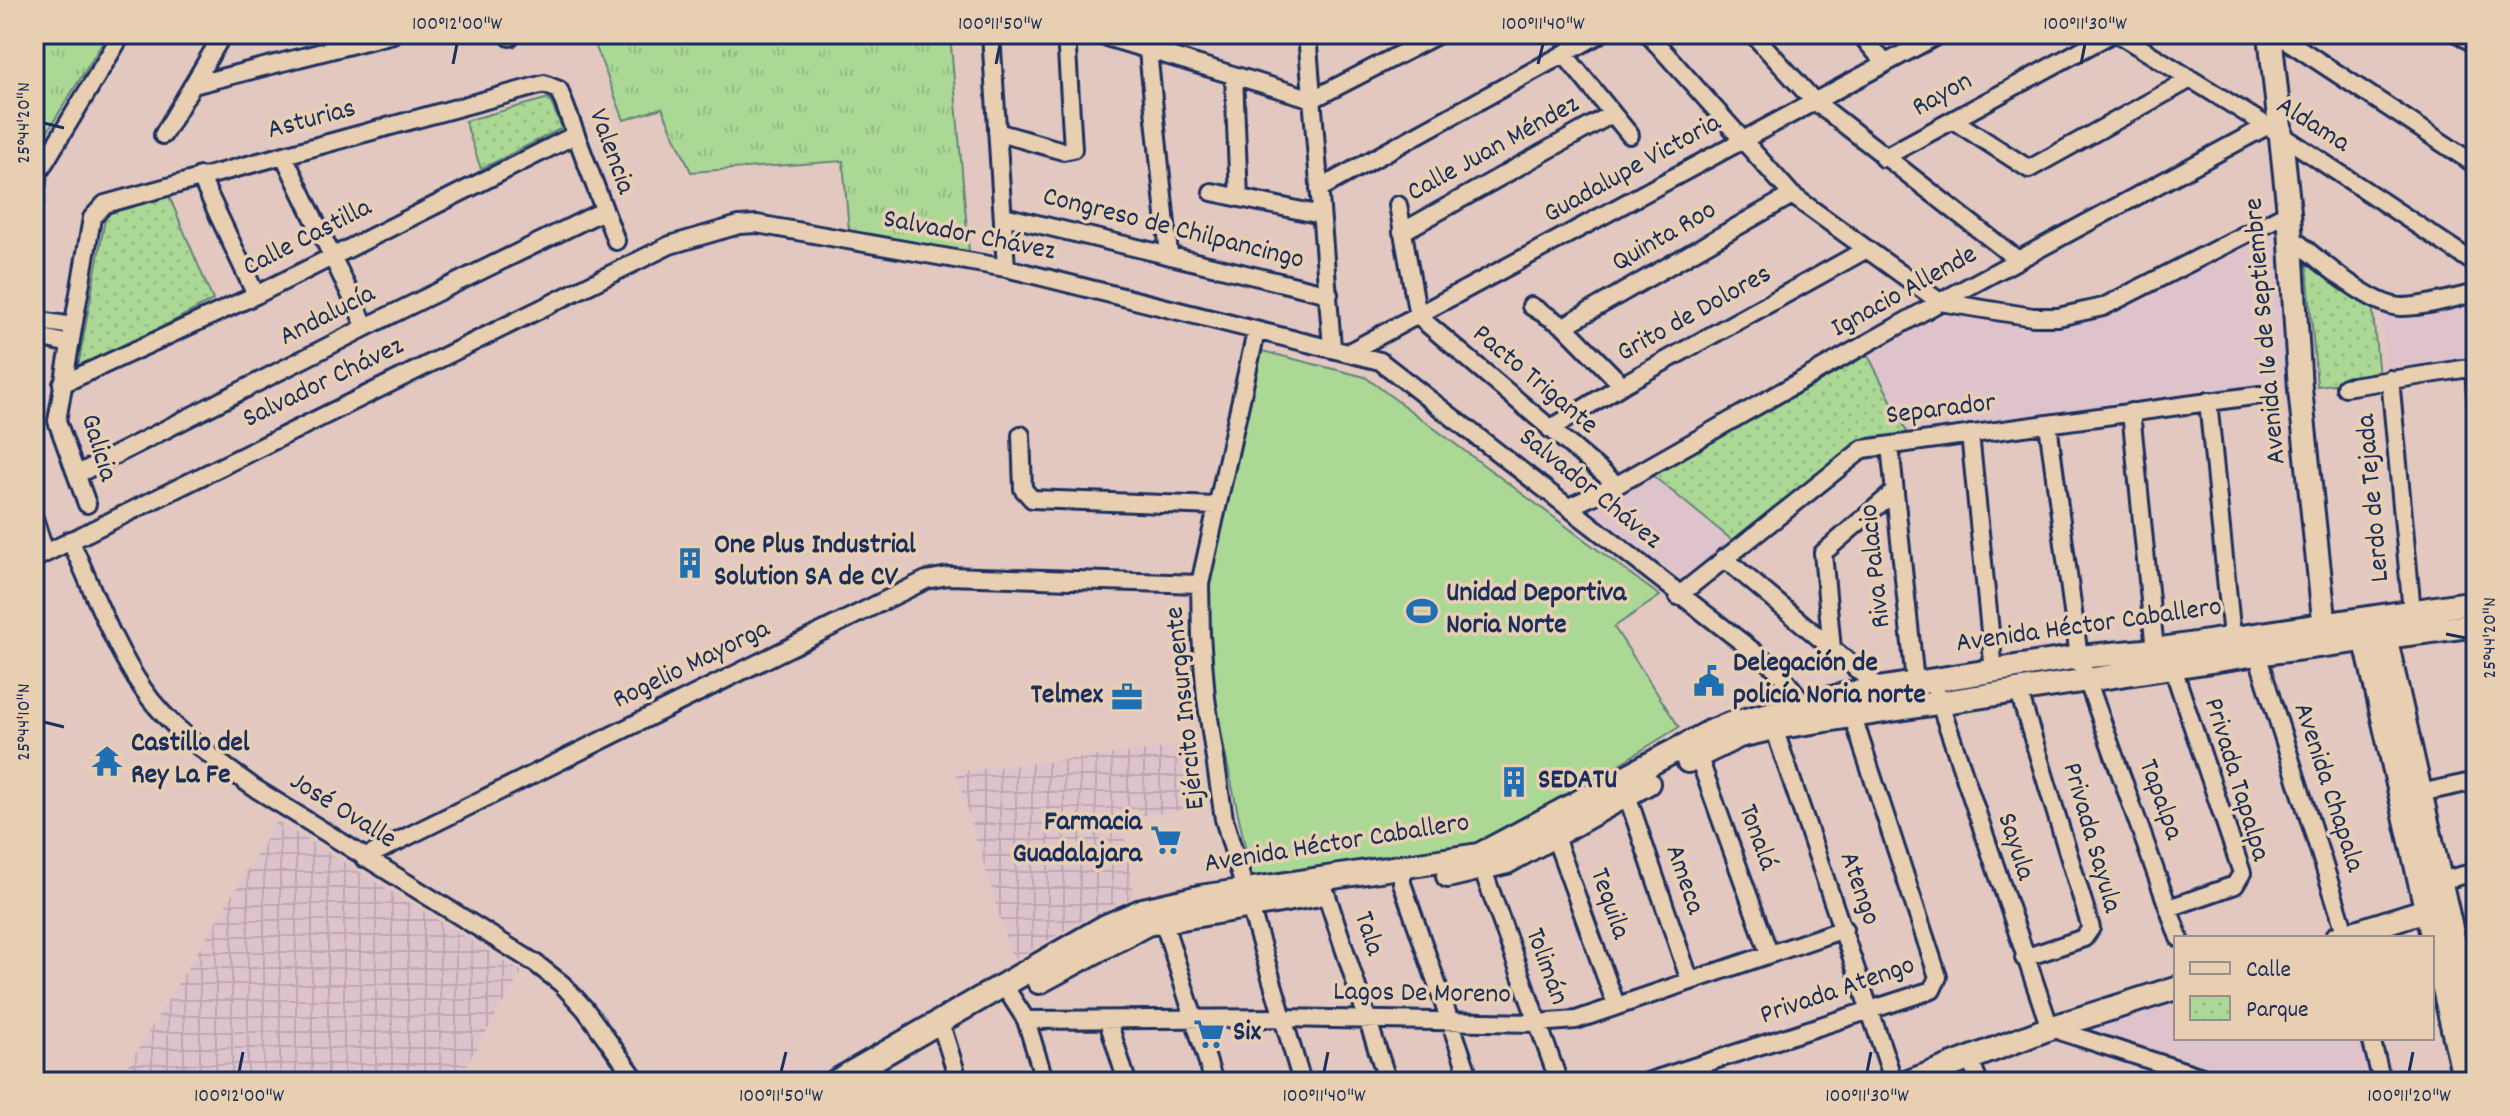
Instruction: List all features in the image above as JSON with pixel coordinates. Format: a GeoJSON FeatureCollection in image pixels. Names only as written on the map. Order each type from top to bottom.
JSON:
{"type":"FeatureCollection","features":[{"type":"Feature","properties":{"kind":"main road","name":"Avenida 16 de Septiembre"},"geometry":{"type":"LineString","coordinates":[[2270,34],[2272,130],[2289,212],[2300,389],[2326,634]]}},
{"type":"Feature","properties":{"kind":"main road","name":"Avenida Héctor Caballero"},"geometry":{"type":"LineString","coordinates":[[2372,628],[2412,612],[2473,614]]}},
{"type":"Feature","properties":{"kind":"main road","name":"Avenida Héctor Caballero"},"geometry":{"type":"LineString","coordinates":[[1850,705],[1878,687],[2079,657],[2155,650],[2232,637],[2326,634],[2473,614]]}},
{"type":"Feature","properties":{"kind":"main road"},"geometry":{"type":"LineString","coordinates":[[2372,628],[2420,793],[2430,883],[2426,910],[2432,936]]}},
{"type":"Feature","properties":{"kind":"main road"},"geometry":{"type":"LineString","coordinates":[[2372,628],[2430,883],[2467,960],[2476,1039]]}},
{"type":"Feature","properties":{"kind":"main road","name":"Avenida Héctor Caballero"},"geometry":{"type":"LineString","coordinates":[[835,1082],[1151,918],[1246,899],[1402,876],[1483,870],[1695,748],[1739,736],[1772,721],[1850,705],[1938,702],[2173,668],[2257,654],[2326,634]]}},
{"type":"Feature","properties":{"kind":"main road","name":"Avenida Héctor Caballero"},"geometry":{"type":"LineString","coordinates":[[1246,899],[1326,893],[1479,855],[1553,829],[1627,795],[1695,748]]}},
{"type":"Feature","properties":{"kind":"main road"},"geometry":{"type":"LineString","coordinates":[[2346,936],[2426,910]]}},
{"type":"Feature","properties":{"kind":"main road"},"geometry":{"type":"LineString","coordinates":[[2434,945],[2465,1082]]}},
{"type":"Feature","properties":{"kind":"main road"},"geometry":{"type":"LineString","coordinates":[[1908,1082],[2050,1028],[2174,989]]}},
{"type":"Feature","properties":{"kind":"main road","name":"Avenida Héctor Caballero"},"geometry":{"type":"LineString","coordinates":[[874,1079],[940,1028]]}},
{"type":"Feature","properties":{"kind":"street"},"geometry":{"type":"LineString","coordinates":[[34,204],[36,177],[122,34]]}},
{"type":"Feature","properties":{"kind":"street"},"geometry":{"type":"LineString","coordinates":[[163,135],[223,34]]}},
{"type":"Feature","properties":{"kind":"street"},"geometry":{"type":"LineString","coordinates":[[193,85],[393,34]]}},
{"type":"Feature","properties":{"kind":"street"},"geometry":{"type":"LineString","coordinates":[[991,34],[1006,268]]}},
{"type":"Feature","properties":{"kind":"street"},"geometry":{"type":"LineString","coordinates":[[997,132],[1063,151],[1073,149],[1066,34]]}},
{"type":"Feature","properties":{"kind":"street"},"geometry":{"type":"LineString","coordinates":[[1096,34],[1313,99],[1439,34]]}},
{"type":"Feature","properties":{"kind":"street"},"geometry":{"type":"LineString","coordinates":[[1307,34],[1332,347]]}},
{"type":"Feature","properties":{"kind":"street"},"geometry":{"type":"LineString","coordinates":[[1319,189],[1600,34]]}},
{"type":"Feature","properties":{"kind":"street"},"geometry":{"type":"LineString","coordinates":[[1648,34],[1792,195],[1940,302],[2021,317],[2080,313],[2103,307],[2289,212]]}},
{"type":"Feature","properties":{"kind":"street"},"geometry":{"type":"LineString","coordinates":[[1753,34],[1813,100],[1883,158],[2018,260]]}},
{"type":"Feature","properties":{"kind":"street"},"geometry":{"type":"LineString","coordinates":[[1860,34],[1885,63]]}},
{"type":"Feature","properties":{"kind":"street","name":"Guadalupe Victoria"},"geometry":{"type":"LineString","coordinates":[[1351,351],[1940,34]]}},
{"type":"Feature","properties":{"kind":"street","name":"Rayon"},"geometry":{"type":"LineString","coordinates":[[1883,158],[2111,34]]}},
{"type":"Feature","properties":{"kind":"street","name":"Aldama"},"geometry":{"type":"LineString","coordinates":[[2118,34],[2272,130],[2476,264]]}},
{"type":"Feature","properties":{"kind":"street"},"geometry":{"type":"LineString","coordinates":[[2277,34],[2476,165]]}},
{"type":"Feature","properties":{"kind":"street"},"geometry":{"type":"LineString","coordinates":[[2459,34],[2476,45]]}},
{"type":"Feature","properties":{"kind":"street"},"geometry":{"type":"LineString","coordinates":[[1148,51],[1169,254]]}},
{"type":"Feature","properties":{"kind":"street","name":"Calle Juan Méndez"},"geometry":{"type":"LineString","coordinates":[[1564,54],[1630,135]]}},
{"type":"Feature","properties":{"kind":"street"},"geometry":{"type":"LineString","coordinates":[[1234,76],[1239,198]]}},
{"type":"Feature","properties":{"kind":"street"},"geometry":{"type":"LineString","coordinates":[[1953,120],[2029,169],[2189,80]]}},
{"type":"Feature","properties":{"kind":"street","name":"Valencia"},"geometry":{"type":"LineString","coordinates":[[551,85],[559,90],[616,241]]}},
{"type":"Feature","properties":{"kind":"street","name":"Asturias"},"geometry":{"type":"LineString","coordinates":[[92,218],[105,204],[200,176],[551,85]]}},
{"type":"Feature","properties":{"kind":"street","name":"Calle Juan Méndez"},"geometry":{"type":"LineString","coordinates":[[1402,232],[1612,114]]}},
{"type":"Feature","properties":{"kind":"street","name":"Ignacio Allende"},"geometry":{"type":"LineString","coordinates":[[1571,506],[1617,485],[2018,260],[2272,130]]}},
{"type":"Feature","properties":{"kind":"street","name":"Calle Castilla"},"geometry":{"type":"LineString","coordinates":[[62,384],[256,295],[575,135]]}},
{"type":"Feature","properties":{"kind":"street"},"geometry":{"type":"LineString","coordinates":[[284,156],[366,327]]}},
{"type":"Feature","properties":{"kind":"street"},"geometry":{"type":"LineString","coordinates":[[200,176],[256,295]]}},
{"type":"Feature","properties":{"kind":"street"},"geometry":{"type":"LineString","coordinates":[[1212,192],[1321,215]]}},
{"type":"Feature","properties":{"kind":"street","name":"Quinta Roo"},"geometry":{"type":"LineString","coordinates":[[1564,326],[1792,195]]}},
{"type":"Feature","properties":{"kind":"street","name":"Calle Juan Méndez"},"geometry":{"type":"LineString","coordinates":[[1398,205],[1418,316]]}},
{"type":"Feature","properties":{"kind":"street","name":"Andalucía"},"geometry":{"type":"LineString","coordinates":[[78,474],[366,327],[603,211]]}},
{"type":"Feature","properties":{"kind":"street","name":"Congreso de Chilpancingo"},"geometry":{"type":"LineString","coordinates":[[1004,216],[1329,294]]}},
{"type":"Feature","properties":{"kind":"street","name":"Galicia"},"geometry":{"type":"LineString","coordinates":[[87,504],[57,421],[92,218]]}},
{"type":"Feature","properties":{"kind":"street","name":"Salvador Chávez"},"geometry":{"type":"LineString","coordinates":[[40,556],[670,245],[713,231],[757,224],[1006,268],[1256,332],[1351,351],[1398,371],[1571,506],[1678,596],[1775,668],[1812,713]]}},
{"type":"Feature","properties":{"kind":"street"},"geometry":{"type":"LineString","coordinates":[[2290,236],[2370,295],[2391,306],[2412,306],[2476,293]]}},
{"type":"Feature","properties":{"kind":"street","name":"Grito de Dolores"},"geometry":{"type":"LineString","coordinates":[[1550,429],[1622,385],[1867,249]]}},
{"type":"Feature","properties":{"kind":"street"},"geometry":{"type":"LineString","coordinates":[[1531,306],[1564,326],[1622,385]]}},
{"type":"Feature","properties":{"kind":"street","name":"Pacto Trigante"},"geometry":{"type":"LineString","coordinates":[[1418,316],[1617,485]]}},
{"type":"Feature","properties":{"kind":"street"},"geometry":{"type":"LineString","coordinates":[[34,320],[73,326]]}},
{"type":"Feature","properties":{"kind":"street","name":"Ejército Insurgente"},"geometry":{"type":"LineString","coordinates":[[1256,332],[1200,584],[1206,698],[1224,819],[1302,1082]]}},
{"type":"Feature","properties":{"kind":"street"},"geometry":{"type":"LineString","coordinates":[[34,336],[70,344]]}},
{"type":"Feature","properties":{"kind":"street"},"geometry":{"type":"LineString","coordinates":[[2345,387],[2475,367],[2476,397]]}},
{"type":"Feature","properties":{"kind":"street","name":"Lerdo de Tejada"},"geometry":{"type":"LineString","coordinates":[[2390,379],[2412,612]]}},
{"type":"Feature","properties":{"kind":"street","name":"Separador"},"geometry":{"type":"LineString","coordinates":[[1678,596],[1856,452],[2260,395]]}},
{"type":"Feature","properties":{"kind":"street"},"geometry":{"type":"LineString","coordinates":[[2208,401],[2232,637]]}},
{"type":"Feature","properties":{"kind":"street"},"geometry":{"type":"LineString","coordinates":[[2131,412],[2155,650]]}},
{"type":"Feature","properties":{"kind":"street","name":"Tapalpa"},"geometry":{"type":"LineString","coordinates":[[2048,424],[2079,657],[2178,936]]}},
{"type":"Feature","properties":{"kind":"street"},"geometry":{"type":"LineString","coordinates":[[1970,434],[1994,671]]}},
{"type":"Feature","properties":{"kind":"street"},"geometry":{"type":"LineString","coordinates":[[1021,435],[1023,489],[1032,499],[1216,506]]}},
{"type":"Feature","properties":{"kind":"street","name":"Riva Palacio"},"geometry":{"type":"LineString","coordinates":[[1890,446],[1924,681]]}},
{"type":"Feature","properties":{"kind":"street"},"geometry":{"type":"LineString","coordinates":[[1832,649],[1823,553],[1895,491]]}},
{"type":"Feature","properties":{"kind":"street"},"geometry":{"type":"LineString","coordinates":[[34,518],[40,556]]}},
{"type":"Feature","properties":{"kind":"street","name":"José Ovalle"},"geometry":{"type":"LineString","coordinates":[[70,540],[129,666],[168,717],[213,758],[253,787],[535,963],[562,984],[638,1082]]}},
{"type":"Feature","properties":{"kind":"street"},"geometry":{"type":"LineString","coordinates":[[1724,558],[1878,687]]}},
{"type":"Feature","properties":{"kind":"street","name":"Rogelio Mayorga"},"geometry":{"type":"LineString","coordinates":[[364,858],[926,580],[948,576],[1200,584]]}},
{"type":"Feature","properties":{"kind":"street","name":"Avenida Chapala"},"geometry":{"type":"LineString","coordinates":[[2257,654],[2343,936]]}},
{"type":"Feature","properties":{"kind":"street","name":"Privada Tapalpa"},"geometry":{"type":"LineString","coordinates":[[2169,908],[2235,885],[2242,873],[2173,668]]}},
{"type":"Feature","properties":{"kind":"street","name":"Sayula"},"geometry":{"type":"LineString","coordinates":[[1924,681],[1938,702],[2050,1028]]}},
{"type":"Feature","properties":{"kind":"street","name":"Privada Sayula"},"geometry":{"type":"LineString","coordinates":[[2018,689],[2091,928],[2084,938],[2024,958]]}},
{"type":"Feature","properties":{"kind":"street","name":"Privada Atengo"},"geometry":{"type":"LineString","coordinates":[[1647,1082],[1932,990],[1938,977],[1850,705]]}},
{"type":"Feature","properties":{"kind":"street","name":"Atengo"},"geometry":{"type":"LineString","coordinates":[[1772,721],[1894,1082]]}},
{"type":"Feature","properties":{"kind":"street","name":"Tonalá"},"geometry":{"type":"LineString","coordinates":[[1695,748],[1769,953]]}},
{"type":"Feature","properties":{"kind":"street"},"geometry":{"type":"LineString","coordinates":[[2420,793],[2476,781]]}},
{"type":"Feature","properties":{"kind":"street","name":"Ameca"},"geometry":{"type":"LineString","coordinates":[[1627,795],[1690,981]]}},
{"type":"Feature","properties":{"kind":"street","name":"Tequila"},"geometry":{"type":"LineString","coordinates":[[1553,829],[1616,1005]]}},
{"type":"Feature","properties":{"kind":"street","name":"Tolimán"},"geometry":{"type":"LineString","coordinates":[[1483,870],[1559,1082]]}},
{"type":"Feature","properties":{"kind":"street"},"geometry":{"type":"LineString","coordinates":[[2430,883],[2476,872]]}},
{"type":"Feature","properties":{"kind":"street"},"geometry":{"type":"LineString","coordinates":[[1402,876],[1471,1082]]}},
{"type":"Feature","properties":{"kind":"street","name":"Tala"},"geometry":{"type":"LineString","coordinates":[[1326,893],[1388,1082]]}},
{"type":"Feature","properties":{"kind":"street"},"geometry":{"type":"LineString","coordinates":[[1151,918],[1193,1019],[1214,1082]]}},
{"type":"Feature","properties":{"kind":"street","name":"Lagos De Moreno"},"geometry":{"type":"LineString","coordinates":[[1026,1020],[1282,1018],[1537,1023],[1576,1020],[1844,929]]}},
{"type":"Feature","properties":{"kind":"street"},"geometry":{"type":"LineString","coordinates":[[1007,991],[1026,1020],[1045,1082]]}},
{"type":"Feature","properties":{"kind":"street"},"geometry":{"type":"LineString","coordinates":[[1108,1021],[1127,1082]]}},
{"type":"Feature","properties":{"kind":"street"},"geometry":{"type":"LineString","coordinates":[[940,1028],[959,1082]]}},
{"type":"Feature","properties":{"kind":"street"},"geometry":{"type":"LineString","coordinates":[[2050,1028],[2218,1082]]}},
{"type":"Feature","properties":{"kind":"street"},"geometry":{"type":"LineString","coordinates":[[2372,1040],[2382,1082]]}},
{"type":"Feature","properties":{"kind":"street"},"geometry":{"type":"LineString","coordinates":[[1970,1060],[1979,1082]]}},
{"type":"Feature","properties":{"kind":"shaded area"},"geometry":{"type":"Polygon","coordinates":[[[2275,226],[2290,387],[1910,438],[1868,355],[1949,311],[1971,320],[2051,325],[2108,314],[2275,226]]]}},
{"type":"Feature","properties":{"kind":"shaded area"},"geometry":{"type":"Polygon","coordinates":[[[2476,303],[2476,358],[2385,374],[2382,314],[2476,303]]]}},
{"type":"Feature","properties":{"kind":"shaded area"},"geometry":{"type":"Polygon","coordinates":[[[1653,474],[1738,545],[1684,588],[1584,512],[1653,474]]]}},
{"type":"Feature","properties":{"kind":"shaded area"},"geometry":{"type":"Polygon","coordinates":[[[1195,745],[1204,807],[1122,818],[1134,898],[1103,908],[1013,961],[956,772],[1195,745]]]}},
{"type":"Feature","properties":{"kind":"shaded area"},"geometry":{"type":"Polygon","coordinates":[[[277,821],[522,972],[456,1082],[118,1082],[277,821]]]}},
{"type":"Feature","properties":{"kind":"shaded area"},"geometry":{"type":"Polygon","coordinates":[[[2174,1000],[2174,1040],[2362,1040],[2372,1082],[2229,1082],[2073,1033],[2174,1000]]]}},
{"type":"Feature","properties":{"kind":"green space"},"geometry":{"type":"Polygon","coordinates":[[[34,34],[108,34],[34,153],[34,34]]]}},
{"type":"Feature","properties":{"kind":"green space"},"geometry":{"type":"Polygon","coordinates":[[[591,34],[950,34],[969,252],[849,231],[843,161],[691,172],[662,108],[624,120],[591,34]]]}},
{"type":"Feature","properties":{"kind":"green space"},"geometry":{"type":"Polygon","coordinates":[[[549,98],[562,128],[481,169],[465,121],[549,98]]]}},
{"type":"Feature","properties":{"kind":"green space"},"geometry":{"type":"Polygon","coordinates":[[[169,196],[213,300],[77,372],[106,214],[169,196]]]}},
{"type":"Feature","properties":{"kind":"green space"},"geometry":{"type":"Polygon","coordinates":[[[2306,253],[2372,302],[2379,378],[2317,386],[2306,253]]]}},
{"type":"Feature","properties":{"kind":"green space","name":"Unidad Deportiva Noria Norte"},"geometry":{"type":"Polygon","coordinates":[[[1262,351],[1365,377],[1660,596],[1614,627],[1679,727],[1485,847],[1252,879],[1213,696],[1205,591],[1262,351]]]}},
{"type":"Feature","properties":{"kind":"green space"},"geometry":{"type":"Polygon","coordinates":[[[1868,355],[1910,438],[1862,444],[1738,545],[1652,475],[1868,355]]]}},
{"type":"Feature","properties":{"kind":"place","name":"One Plus Industrial Solution SA de CV"},"geometry":{"type":"Point","coordinates":[690,563]}},
{"type":"Feature","properties":{"kind":"place","name":"Unidad Deportiva Noria Norte"},"geometry":{"type":"Point","coordinates":[1422,611]}},
{"type":"Feature","properties":{"kind":"place","name":"Delegación de policía Noria norte"},"geometry":{"type":"Point","coordinates":[1709,681]}},
{"type":"Feature","properties":{"kind":"place","name":"Telmex"},"geometry":{"type":"Point","coordinates":[1127,697]}},
{"type":"Feature","properties":{"kind":"place","name":"Castillo del Rey La Fe"},"geometry":{"type":"Point","coordinates":[107,761]}},
{"type":"Feature","properties":{"kind":"place","name":"SEDATU"},"geometry":{"type":"Point","coordinates":[1514,782]}},
{"type":"Feature","properties":{"kind":"place","name":"Farmacia Guadalajara"},"geometry":{"type":"Point","coordinates":[1166,840]}},
{"type":"Feature","properties":{"kind":"place","name":"Six"},"geometry":{"type":"Point","coordinates":[1209,1034]}}]}
